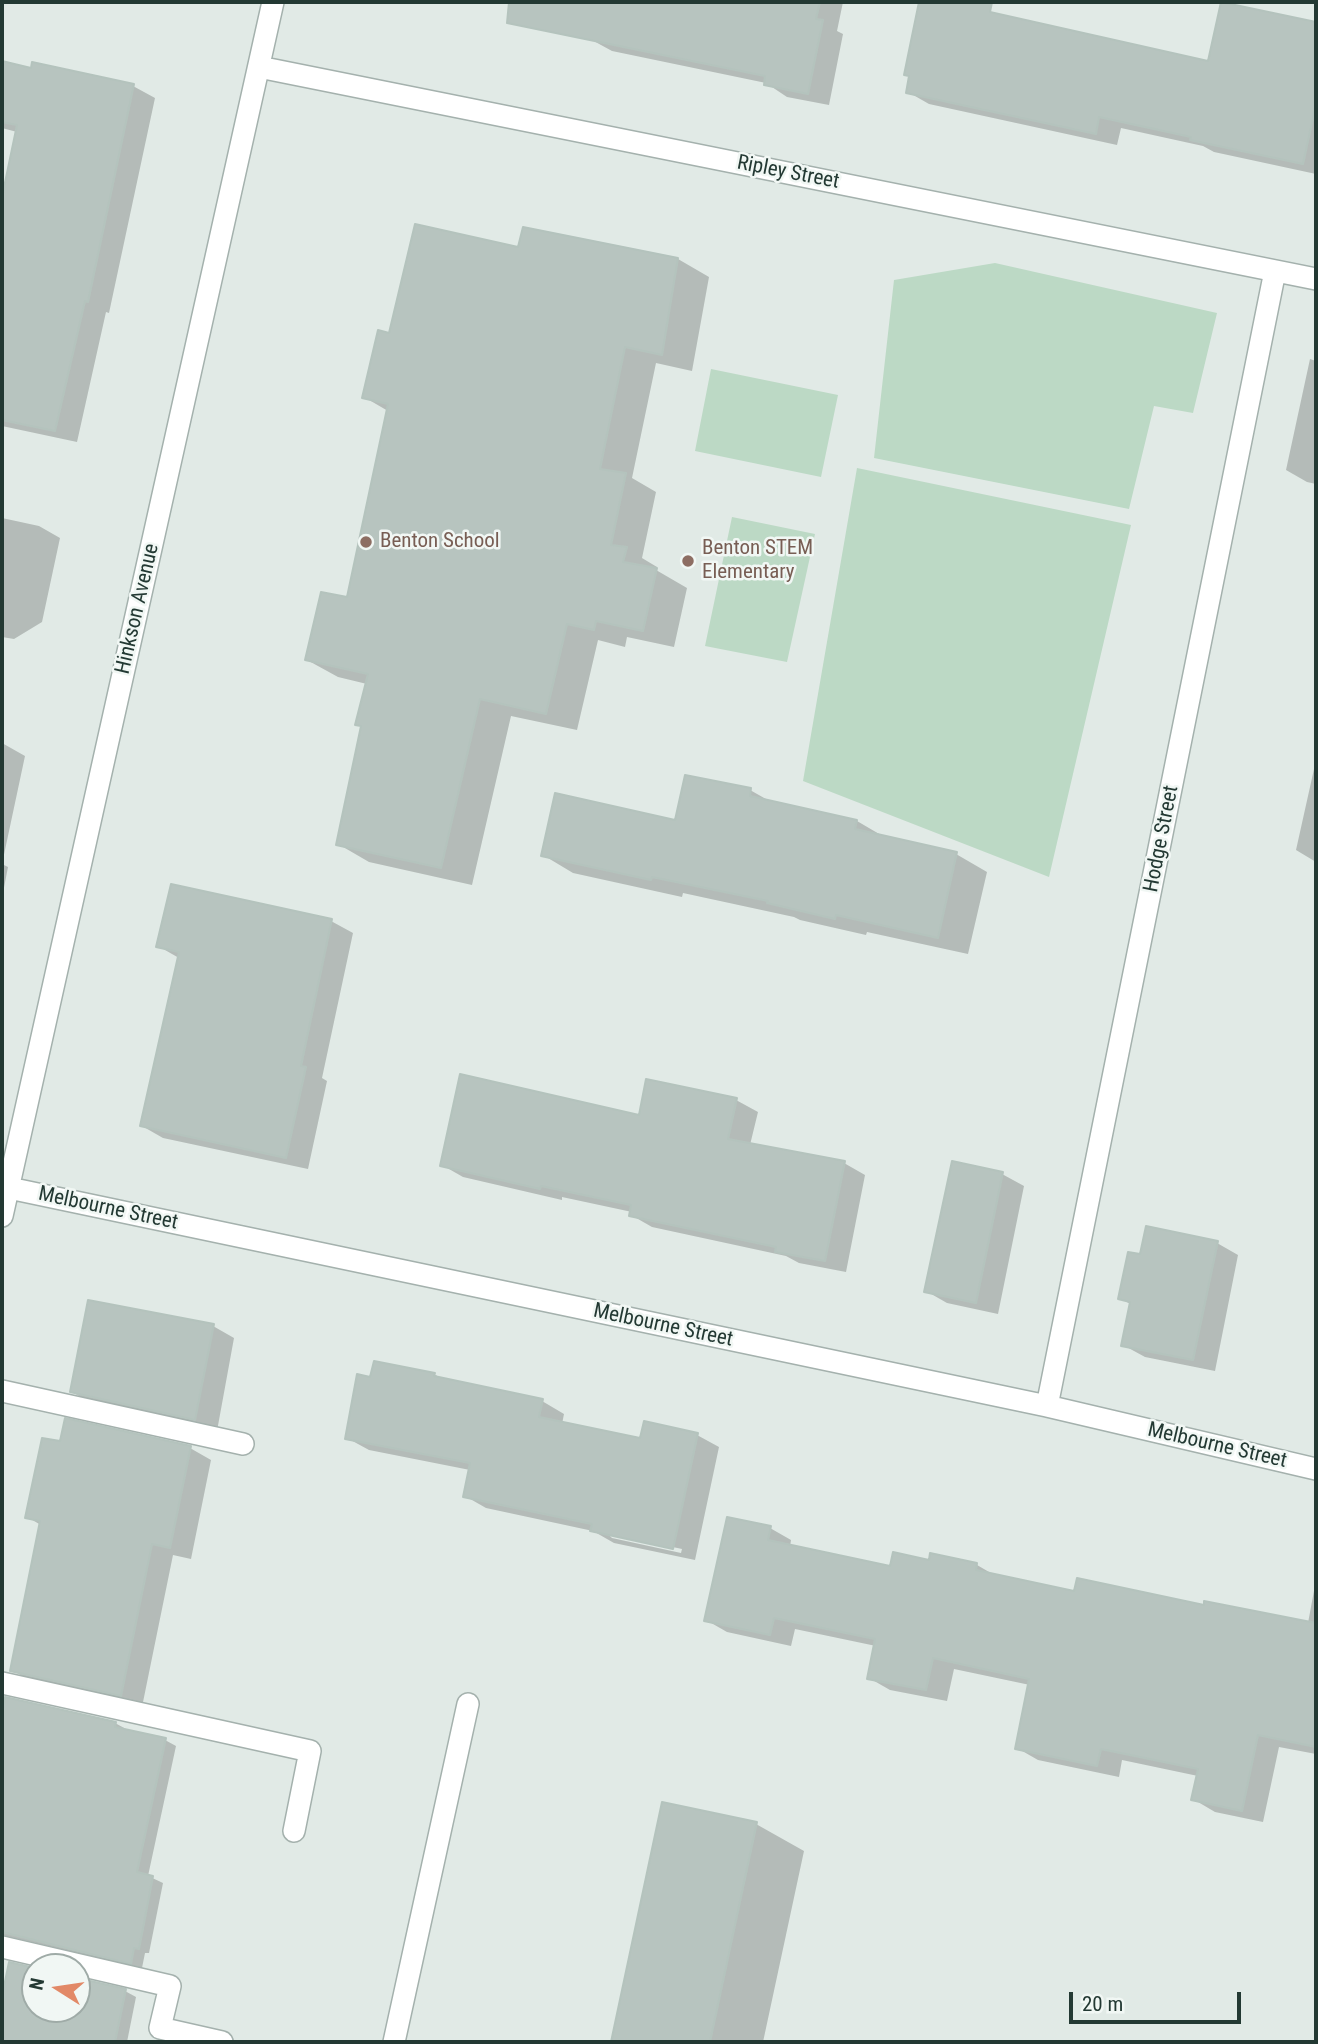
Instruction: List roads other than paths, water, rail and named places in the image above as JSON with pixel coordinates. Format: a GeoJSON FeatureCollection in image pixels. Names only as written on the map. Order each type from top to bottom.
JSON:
{"type":"FeatureCollection","features":[{"type":"Feature","properties":{"kind":"street","name":"Hinkson Avenue"},"geometry":{"type":"LineString","coordinates":[[2,1216],[273,2]]}},
{"type":"Feature","properties":{"kind":"street","name":"Ripley Street"},"geometry":{"type":"LineString","coordinates":[[260,67],[1316,279]]}},
{"type":"Feature","properties":{"kind":"street","name":"Hodge Street"},"geometry":{"type":"LineString","coordinates":[[1047,1406],[1275,271]]}},
{"type":"Feature","properties":{"kind":"street","name":"Melbourne Street"},"geometry":{"type":"LineString","coordinates":[[9,1188],[1047,1406],[1316,1469]]}},
{"type":"Feature","properties":{"kind":"street"},"geometry":{"type":"LineString","coordinates":[[2,1391],[243,1444]]}},
{"type":"Feature","properties":{"kind":"street"},"geometry":{"type":"LineString","coordinates":[[2,1683],[310,1751],[294,1831]]}},
{"type":"Feature","properties":{"kind":"street"},"geometry":{"type":"LineString","coordinates":[[394,2042],[468,1704]]}},
{"type":"Feature","properties":{"kind":"street"},"geometry":{"type":"LineString","coordinates":[[2,1947],[170,1986],[160,2028],[222,2042]]}},
{"type":"Feature","properties":{"kind":"place","name":"Benton School"},"geometry":{"type":"Point","coordinates":[366,542]}},
{"type":"Feature","properties":{"kind":"place","name":"Benton STEM Elementary"},"geometry":{"type":"Point","coordinates":[688,561]}}]}
